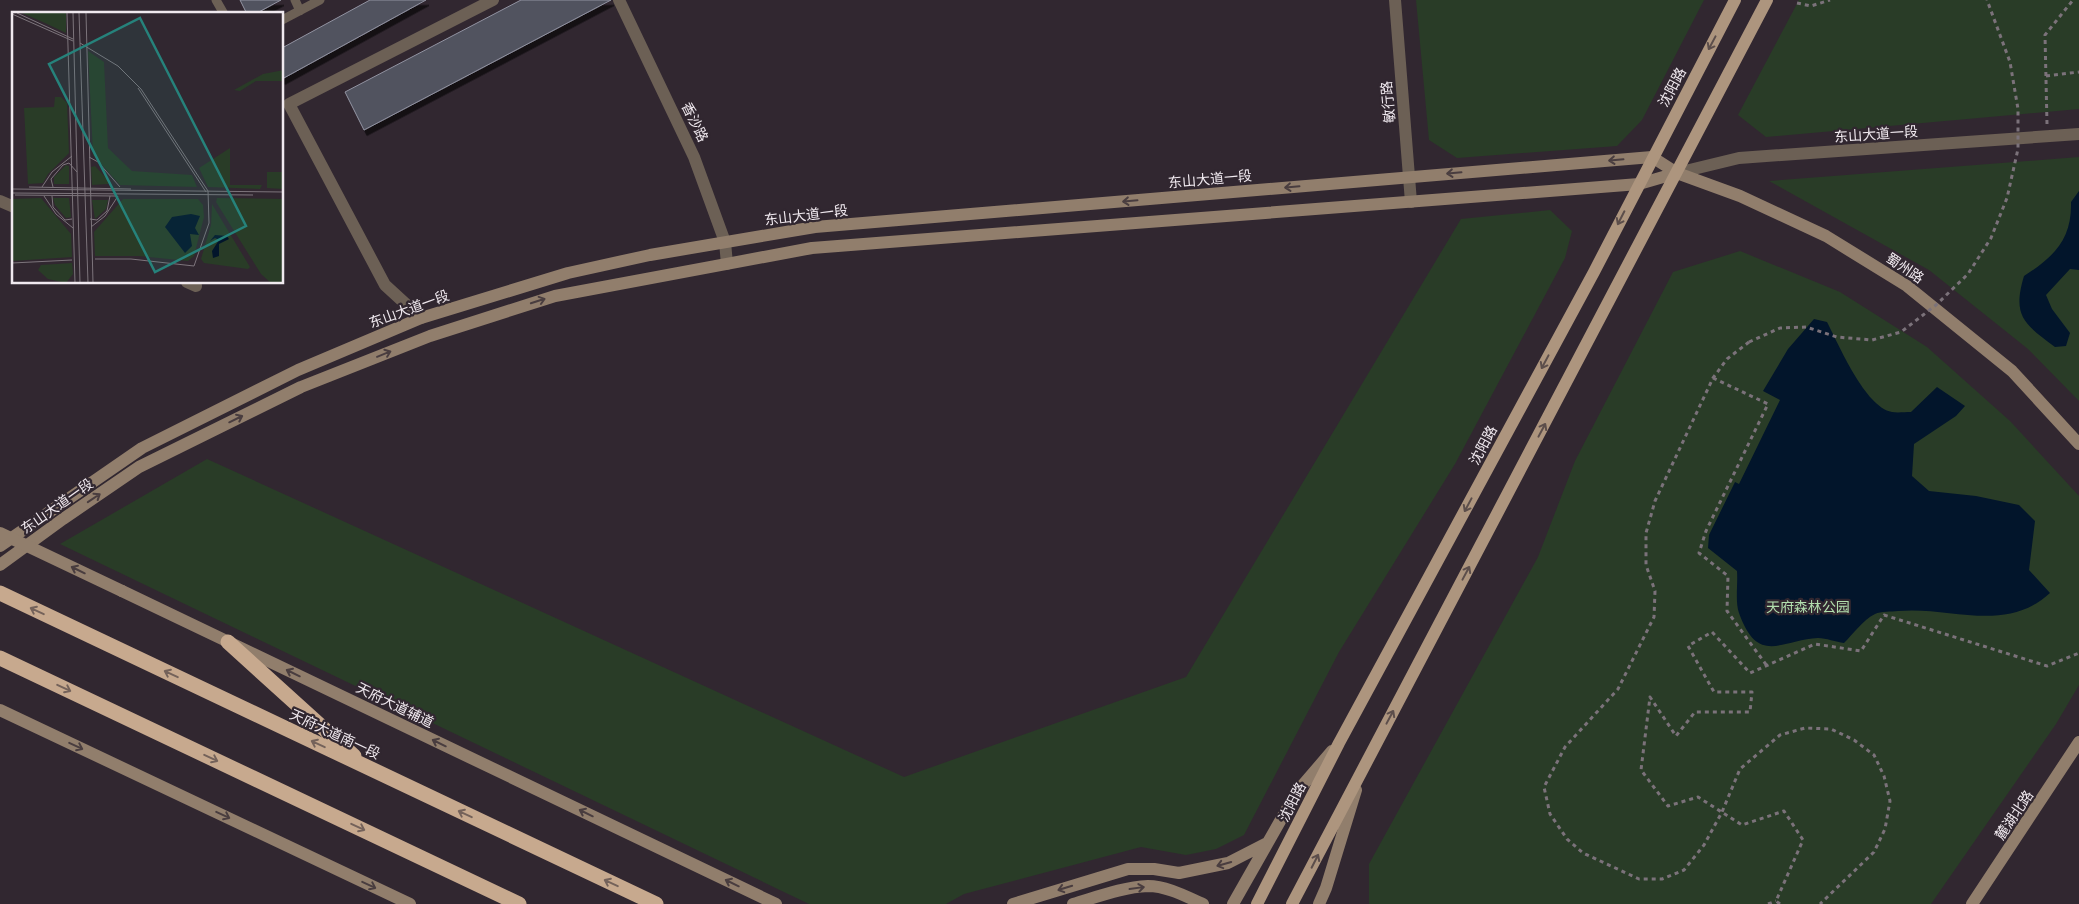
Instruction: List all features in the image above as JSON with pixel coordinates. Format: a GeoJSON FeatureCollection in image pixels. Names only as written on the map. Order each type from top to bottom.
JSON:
{"type":"FeatureCollection","features":[{"type":"Feature","properties":{"kind":"highway","name":"天府大道南一段"},"geometry":{"type":"LineString","coordinates":[[0,593],[656,904]]}},
{"type":"Feature","properties":{"kind":"highway"},"geometry":{"type":"LineString","coordinates":[[228,642],[366,767]]}},
{"type":"Feature","properties":{"kind":"highway"},"geometry":{"type":"LineString","coordinates":[[0,658],[519,904]]}},
{"type":"Feature","properties":{"kind":"main road","name":"沈阳路"},"geometry":{"type":"LineString","coordinates":[[1256,904],[1339,743],[1639,184],[1735,0]]}},
{"type":"Feature","properties":{"kind":"main road"},"geometry":{"type":"LineString","coordinates":[[1292,904],[1767,0]]}},
{"type":"Feature","properties":{"kind":"street"},"geometry":{"type":"LineString","coordinates":[[421,318],[385,284],[289,104],[493,0]]}},
{"type":"Feature","properties":{"kind":"street","name":"香沙路"},"geometry":{"type":"LineString","coordinates":[[619,0],[694,157],[725,242],[727,264]]}},
{"type":"Feature","properties":{"kind":"street","name":"敏行路"},"geometry":{"type":"LineString","coordinates":[[1395,0],[1411,202]]}},
{"type":"Feature","properties":{"kind":"street","name":"东山大道一段"},"geometry":{"type":"LineString","coordinates":[[0,565],[139,467],[301,387],[430,336],[556,296],[812,248],[1639,184],[1739,158],[2079,134]]}},
{"type":"Feature","properties":{"kind":"street"},"geometry":{"type":"LineString","coordinates":[[1652,157],[1677,173]]}},
{"type":"Feature","properties":{"kind":"street","name":"东山大道一段"},"geometry":{"type":"LineString","coordinates":[[0,546],[142,448],[298,370],[421,318],[568,273],[725,242],[815,227],[1652,157]]}},
{"type":"Feature","properties":{"kind":"street","name":"蜀州路"},"geometry":{"type":"LineString","coordinates":[[1677,173],[1740,196],[1826,236],[1907,286],[2012,371],[2079,444]]}},
{"type":"Feature","properties":{"kind":"street"},"geometry":{"type":"LineString","coordinates":[[0,201],[12,206]]}},
{"type":"Feature","properties":{"kind":"street","name":"天府大道辅道"},"geometry":{"type":"LineString","coordinates":[[0,533],[776,904]]}},
{"type":"Feature","properties":{"kind":"street"},"geometry":{"type":"LineString","coordinates":[[0,710],[410,904]]}},
{"type":"Feature","properties":{"kind":"street","name":"麓湖北路"},"geometry":{"type":"LineString","coordinates":[[1972,904],[2079,742]]}},
{"type":"Feature","properties":{"kind":"street"},"geometry":{"type":"LineString","coordinates":[[1233,904],[1296,794],[1339,743]]}},
{"type":"Feature","properties":{"kind":"street"},"geometry":{"type":"LineString","coordinates":[[1319,904],[1326,888],[1362,769]]}},
{"type":"Feature","properties":{"kind":"street"},"geometry":{"type":"LineString","coordinates":[[1013,904],[1128,869],[1154,869],[1180,873],[1228,863],[1267,843]]}},
{"type":"Feature","properties":{"kind":"street"},"geometry":{"type":"LineString","coordinates":[[1073,904],[1118,891],[1150,886],[1177,893],[1204,904]]}},
{"type":"Feature","properties":{"kind":"street"},"geometry":{"type":"LineString","coordinates":[[1326,888],[1330,904]]}},
{"type":"Feature","properties":{"kind":"lane"},"geometry":{"type":"LineString","coordinates":[[216,0],[223,12]]}},
{"type":"Feature","properties":{"kind":"lane"},"geometry":{"type":"LineString","coordinates":[[295,0],[300,10]]}},
{"type":"Feature","properties":{"kind":"lane"},"geometry":{"type":"LineString","coordinates":[[284,19],[320,0]]}},
{"type":"Feature","properties":{"kind":"path"},"geometry":{"type":"LineString","coordinates":[[1797,3],[1811,6],[1830,0]]}},
{"type":"Feature","properties":{"kind":"path"},"geometry":{"type":"LineString","coordinates":[[1820,904],[1874,852],[1885,829],[1890,802],[1884,776],[1874,755],[1854,740],[1831,729],[1805,728],[1780,734],[1740,769],[1722,812],[1704,845],[1684,870],[1662,879],[1639,879],[1582,853],[1567,839],[1550,814],[1544,787],[1565,747],[1618,689],[1654,617],[1655,591],[1646,564],[1646,533],[1655,501],[1713,378],[1727,359],[1749,342],[1780,328],[1806,327],[1838,337],[1872,340],[1901,332],[1936,306],[1968,274],[1991,238],[2008,198],[2018,149],[2018,109],[2010,62],[1987,0]]}},
{"type":"Feature","properties":{"kind":"path"},"geometry":{"type":"LineString","coordinates":[[2047,137],[2045,35],[2072,0]]}},
{"type":"Feature","properties":{"kind":"path"},"geometry":{"type":"LineString","coordinates":[[2046,76],[2079,72]]}},
{"type":"Feature","properties":{"kind":"path"},"geometry":{"type":"LineString","coordinates":[[1713,378],[1768,404],[1706,531],[1699,553],[1728,576],[1727,611],[1767,666]]}},
{"type":"Feature","properties":{"kind":"path"},"geometry":{"type":"LineString","coordinates":[[1768,904],[1776,901],[1803,840],[1784,811],[1742,825],[1698,797],[1668,806],[1641,770],[1650,697],[1676,736],[1695,712],[1750,712],[1752,692],[1714,692],[1688,646],[1712,632],[1750,673],[1815,644],[1861,651],[1884,615],[2047,666],[2079,653]]}},
{"type":"Feature","properties":{"kind":"path"},"geometry":{"type":"LineString","coordinates":[[1776,901],[1780,904]]}},
{"type":"Feature","properties":{"kind":"green space"},"geometry":{"type":"Polygon","coordinates":[[[1416,0],[1704,0],[1642,120],[1617,146],[1457,158],[1429,140],[1416,0]]]}},
{"type":"Feature","properties":{"kind":"green space"},"geometry":{"type":"Polygon","coordinates":[[[1799,0],[2079,0],[2079,109],[1766,137],[1738,115],[1799,0]]]}},
{"type":"Feature","properties":{"kind":"green space"},"geometry":{"type":"Polygon","coordinates":[[[2079,157],[2079,401],[2028,349],[1929,270],[1769,181],[2079,157]]]}},
{"type":"Feature","properties":{"kind":"green space"},"geometry":{"type":"Polygon","coordinates":[[[1550,210],[1572,231],[1565,258],[1455,464],[1339,652],[1244,835],[1216,849],[1186,855],[1141,847],[964,894],[946,904],[809,904],[60,544],[207,459],[904,777],[1186,677],[1461,219],[1550,210]]]}},
{"type":"Feature","properties":{"kind":"green space","name":"天府森林公园"},"geometry":{"type":"Polygon","coordinates":[[[1740,251],[1840,292],[1927,347],[2010,421],[2079,496],[2079,685],[2056,724],[1931,904],[1369,904],[1369,864],[1538,557],[1575,461],[1673,272],[1740,251]]]}},
{"type":"Feature","properties":{"kind":"water"},"geometry":{"type":"Polygon","coordinates":[[[2079,191],[2079,270],[2070,269],[2046,295],[2052,309],[2070,333],[2066,346],[2055,347],[2028,325],[2020,310],[2019,301],[2024,276],[2044,262],[2059,246],[2064,237],[2068,226],[2071,202],[2079,191]]]}},
{"type":"Feature","properties":{"kind":"water"},"geometry":{"type":"Polygon","coordinates":[[[1814,319],[1827,322],[1854,374],[1872,399],[1882,408],[1892,412],[1911,412],[1937,387],[1965,406],[1956,416],[1914,444],[1912,476],[1929,491],[1976,496],[2019,505],[2035,521],[2029,570],[2050,593],[2033,605],[2015,612],[1996,615],[1977,616],[1918,610],[1877,613],[1862,623],[1844,643],[1818,638],[1772,646],[1763,645],[1754,640],[1746,629],[1738,609],[1737,571],[1708,548],[1709,535],[1735,482],[1739,484],[1780,400],[1763,391],[1788,349],[1814,319]]]}},
{"type":"Feature","properties":{"kind":"building"},"geometry":{"type":"Polygon","coordinates":[[[240,0],[281,0],[259,12],[246,12],[240,0]]]}},
{"type":"Feature","properties":{"kind":"building"},"geometry":{"type":"Polygon","coordinates":[[[370,0],[426,0],[284,78],[284,47],[370,0]]]}},
{"type":"Feature","properties":{"kind":"building"},"geometry":{"type":"Polygon","coordinates":[[[521,0],[611,0],[364,130],[345,92],[521,0]]]}}]}
